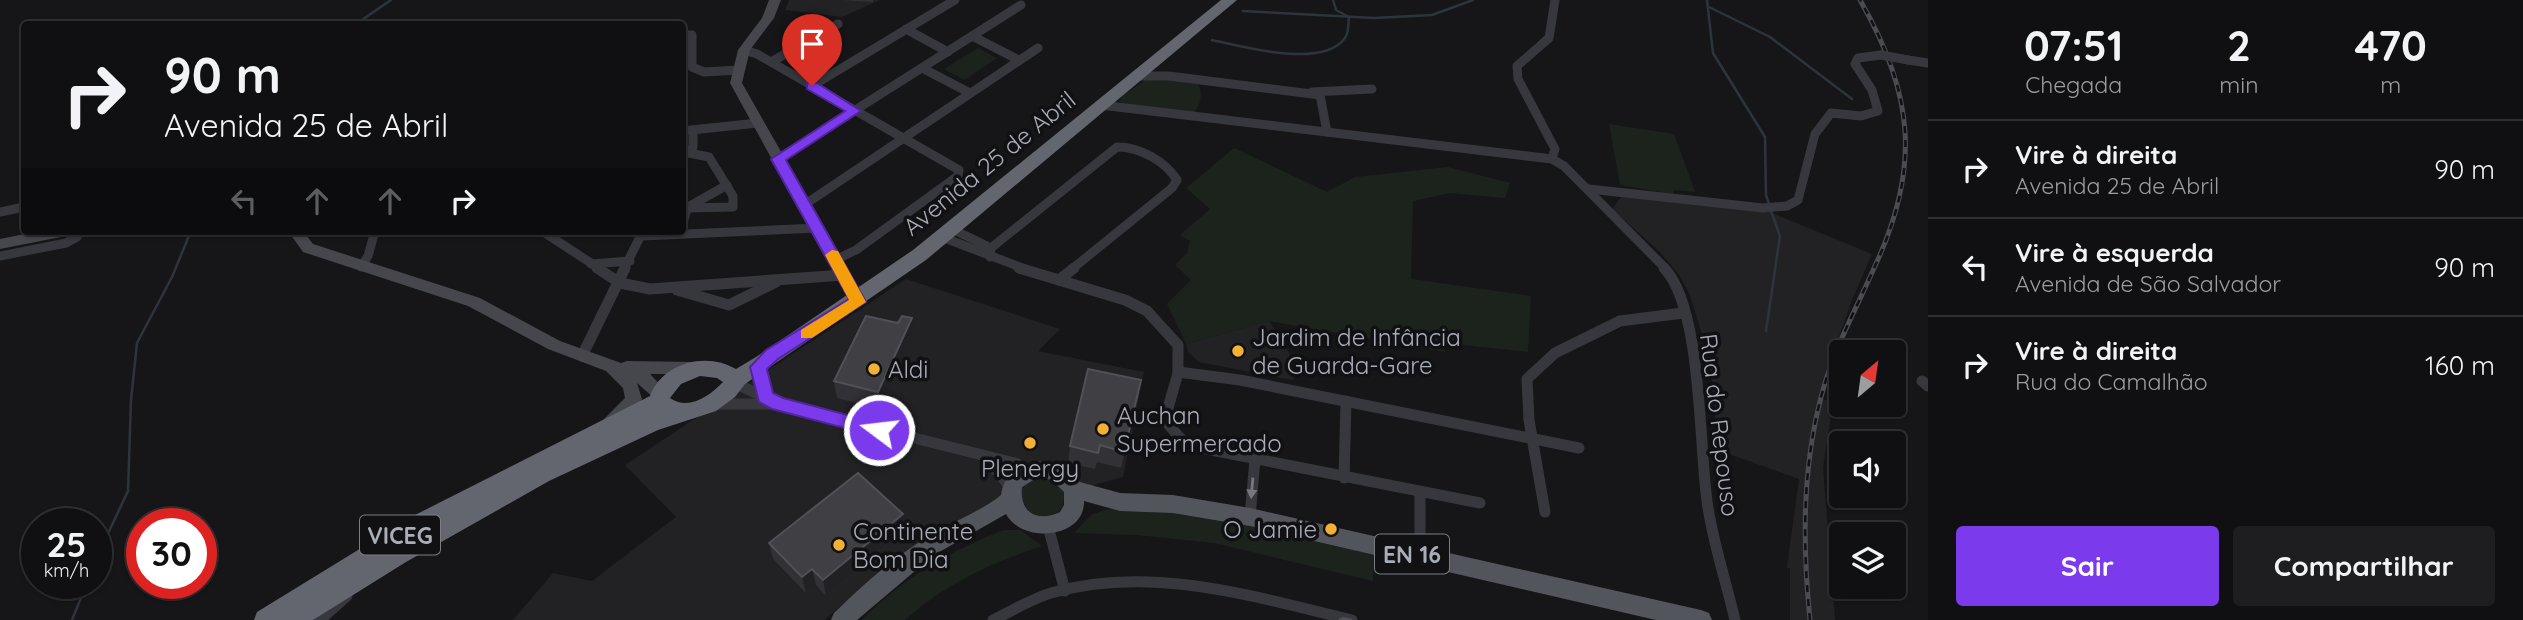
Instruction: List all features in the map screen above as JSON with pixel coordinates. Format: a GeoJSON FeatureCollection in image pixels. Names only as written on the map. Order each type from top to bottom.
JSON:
{"type":"FeatureCollection","features":[{"type":"Feature","properties":{"kind":"highway","name":"Avenida 25 de Abril"},"geometry":{"type":"LineString","coordinates":[[722,375],[765,361],[858,302],[947,233],[1151,62],[1230,0]]}},
{"type":"Feature","properties":{"kind":"highway"},"geometry":{"type":"LineString","coordinates":[[680,373],[722,375],[711,404],[678,413],[667,409],[659,397],[680,373]]}},
{"type":"Feature","properties":{"kind":"highway","name":"VICEG"},"geometry":{"type":"LineString","coordinates":[[266,620],[423,522],[592,435],[659,397]]}},
{"type":"Feature","properties":{"kind":"highway","name":"VICEG"},"geometry":{"type":"LineString","coordinates":[[293,620],[396,555],[533,480],[678,413]]}},
{"type":"Feature","properties":{"kind":"main road"},"geometry":{"type":"LineString","coordinates":[[775,0],[768,18],[744,50],[736,83],[858,302]]}},
{"type":"Feature","properties":{"kind":"main road"},"geometry":{"type":"LineString","coordinates":[[0,244],[32,235]]}},
{"type":"Feature","properties":{"kind":"main road"},"geometry":{"type":"LineString","coordinates":[[298,235],[308,248],[474,302],[582,356],[646,379],[659,397]]}},
{"type":"Feature","properties":{"kind":"main road"},"geometry":{"type":"LineString","coordinates":[[611,365],[722,375]]}},
{"type":"Feature","properties":{"kind":"main road"},"geometry":{"type":"LineString","coordinates":[[592,435],[625,411],[634,399],[630,385],[611,365]]}},
{"type":"Feature","properties":{"kind":"main road","name":"EN 16"},"geometry":{"type":"LineString","coordinates":[[1028,471],[1048,469],[1058,472],[1074,489],[1120,502],[1173,504],[1250,517],[1701,620]]}},
{"type":"Feature","properties":{"kind":"main road"},"geometry":{"type":"LineString","coordinates":[[842,620],[937,542],[985,519],[1010,493],[1015,481],[1028,471]]}},
{"type":"Feature","properties":{"kind":"main road"},"geometry":{"type":"LineString","coordinates":[[1072,513],[1075,505],[1074,489]]}},
{"type":"Feature","properties":{"kind":"main road"},"geometry":{"type":"LineString","coordinates":[[1010,493],[1021,518]]}},
{"type":"Feature","properties":{"kind":"main road","name":"EN 16"},"geometry":{"type":"LineString","coordinates":[[1048,526],[1066,519],[1072,513],[1120,502]]}},
{"type":"Feature","properties":{"kind":"main road"},"geometry":{"type":"LineString","coordinates":[[901,570],[1008,519],[1021,518],[1048,526]]}},
{"type":"Feature","properties":{"kind":"street"},"geometry":{"type":"LineString","coordinates":[[812,86],[955,0]]}},
{"type":"Feature","properties":{"kind":"street"},"geometry":{"type":"LineString","coordinates":[[1101,105],[1296,131],[1327,132],[1552,159],[1555,149],[1518,79],[1517,66],[1549,38],[1555,0]]}},
{"type":"Feature","properties":{"kind":"street"},"geometry":{"type":"LineString","coordinates":[[778,159],[1021,5]]}},
{"type":"Feature","properties":{"kind":"street"},"geometry":{"type":"LineString","coordinates":[[771,62],[838,24]]}},
{"type":"Feature","properties":{"kind":"street"},"geometry":{"type":"LineString","coordinates":[[906,29],[948,52]]}},
{"type":"Feature","properties":{"kind":"street"},"geometry":{"type":"LineString","coordinates":[[686,35],[692,35],[692,67],[704,72],[739,70]]}},
{"type":"Feature","properties":{"kind":"street"},"geometry":{"type":"LineString","coordinates":[[972,36],[1019,60]]}},
{"type":"Feature","properties":{"kind":"street"},"geometry":{"type":"LineString","coordinates":[[804,205],[1038,48]]}},
{"type":"Feature","properties":{"kind":"street"},"geometry":{"type":"LineString","coordinates":[[744,50],[771,62],[959,170],[958,176],[856,250],[835,260]]}},
{"type":"Feature","properties":{"kind":"street"},"geometry":{"type":"LineString","coordinates":[[1589,189],[1763,208],[1787,206],[1798,200],[1815,134],[1831,113],[1861,116],[1873,115],[1878,111],[1872,90],[1856,64],[1858,58],[1881,55],[1928,63]]}},
{"type":"Feature","properties":{"kind":"street"},"geometry":{"type":"LineString","coordinates":[[1151,62],[1156,70],[1169,76]]}},
{"type":"Feature","properties":{"kind":"street"},"geometry":{"type":"LineString","coordinates":[[922,68],[970,93]]}},
{"type":"Feature","properties":{"kind":"street"},"geometry":{"type":"LineString","coordinates":[[1135,76],[1169,76],[1310,92],[1372,89]]}},
{"type":"Feature","properties":{"kind":"street"},"geometry":{"type":"LineString","coordinates":[[1310,92],[1320,95],[1327,132]]}},
{"type":"Feature","properties":{"kind":"street"},"geometry":{"type":"LineString","coordinates":[[686,154],[693,147],[688,131],[758,123]]}},
{"type":"Feature","properties":{"kind":"street"},"geometry":{"type":"LineString","coordinates":[[990,253],[1116,147],[1127,145],[1174,173],[1177,180],[1172,188],[1059,280]]}},
{"type":"Feature","properties":{"kind":"street"},"geometry":{"type":"LineString","coordinates":[[686,154],[709,157],[733,196],[733,207],[687,208]]}},
{"type":"Feature","properties":{"kind":"street","name":"Rua do Repouso"},"geometry":{"type":"LineString","coordinates":[[1552,159],[1589,189],[1673,277],[1694,348],[1702,463],[1713,533],[1735,620]]}},
{"type":"Feature","properties":{"kind":"street"},"geometry":{"type":"LineString","coordinates":[[686,212],[687,208],[727,186]]}},
{"type":"Feature","properties":{"kind":"street"},"geometry":{"type":"LineString","coordinates":[[0,212],[21,208]]}},
{"type":"Feature","properties":{"kind":"street"},"geometry":{"type":"LineString","coordinates":[[686,231],[817,228]]}},
{"type":"Feature","properties":{"kind":"street"},"geometry":{"type":"LineString","coordinates":[[947,233],[1059,280],[1125,300],[1147,311],[1178,345],[1178,372],[1167,408],[1167,423],[1175,436],[1196,447],[1480,503]]}},
{"type":"Feature","properties":{"kind":"street"},"geometry":{"type":"LineString","coordinates":[[0,256],[66,243],[77,235]]}},
{"type":"Feature","properties":{"kind":"street"},"geometry":{"type":"LineString","coordinates":[[361,267],[368,256],[374,235]]}},
{"type":"Feature","properties":{"kind":"street"},"geometry":{"type":"LineString","coordinates":[[548,235],[620,283],[650,289],[843,275]]}},
{"type":"Feature","properties":{"kind":"street"},"geometry":{"type":"LineString","coordinates":[[582,356],[643,235]]}},
{"type":"Feature","properties":{"kind":"street"},"geometry":{"type":"LineString","coordinates":[[591,264],[630,261]]}},
{"type":"Feature","properties":{"kind":"street"},"geometry":{"type":"LineString","coordinates":[[671,288],[729,305],[781,280]]}},
{"type":"Feature","properties":{"kind":"street"},"geometry":{"type":"LineString","coordinates":[[1545,512],[1532,437],[1527,379],[1555,353],[1620,321],[1683,313]]}},
{"type":"Feature","properties":{"kind":"street"},"geometry":{"type":"LineString","coordinates":[[765,361],[765,397]]}},
{"type":"Feature","properties":{"kind":"street"},"geometry":{"type":"LineString","coordinates":[[1178,372],[1346,401],[1579,448]]}},
{"type":"Feature","properties":{"kind":"street"},"geometry":{"type":"LineString","coordinates":[[722,375],[778,404]]}},
{"type":"Feature","properties":{"kind":"street"},"geometry":{"type":"LineString","coordinates":[[1344,478],[1346,401]]}},
{"type":"Feature","properties":{"kind":"street"},"geometry":{"type":"LineString","coordinates":[[711,404],[778,404],[1018,464],[1028,471]]}},
{"type":"Feature","properties":{"kind":"street"},"geometry":{"type":"LineString","coordinates":[[983,455],[1010,493]]}},
{"type":"Feature","properties":{"kind":"street"},"geometry":{"type":"LineString","coordinates":[[1250,517],[1255,459]]}},
{"type":"Feature","properties":{"kind":"street"},"geometry":{"type":"LineString","coordinates":[[1420,492],[1420,556]]}},
{"type":"Feature","properties":{"kind":"street"},"geometry":{"type":"LineString","coordinates":[[1048,526],[1065,591]]}},
{"type":"Feature","properties":{"kind":"street"},"geometry":{"type":"LineString","coordinates":[[320,620],[379,573],[396,555]]}},
{"type":"Feature","properties":{"kind":"street"},"geometry":{"type":"LineString","coordinates":[[993,620],[1065,591],[1136,582],[1177,583],[1290,613],[1352,620]]}},
{"type":"Feature","properties":{"kind":"shaded area"},"geometry":{"type":"Polygon","coordinates":[[[789,0],[880,0],[842,17],[785,10],[789,0]]]}},
{"type":"Feature","properties":{"kind":"shaded area"},"geometry":{"type":"Polygon","coordinates":[[[978,48],[997,58],[964,80],[944,69],[978,48]]]}},
{"type":"Feature","properties":{"kind":"shaded area"},"geometry":{"type":"Polygon","coordinates":[[[1151,76],[1198,83],[1201,97],[1196,110],[1189,117],[1120,102],[1122,96],[1151,76]]]}},
{"type":"Feature","properties":{"kind":"shaded area"},"geometry":{"type":"Polygon","coordinates":[[[1609,124],[1674,134],[1695,192],[1673,190],[1673,194],[1620,185],[1609,124]]]}},
{"type":"Feature","properties":{"kind":"shaded area"},"geometry":{"type":"Polygon","coordinates":[[[1234,148],[1327,192],[1355,177],[1448,167],[1510,183],[1505,198],[1450,193],[1413,201],[1411,279],[1531,296],[1528,352],[1445,343],[1445,352],[1269,321],[1186,344],[1167,304],[1191,280],[1175,265],[1187,253],[1190,241],[1180,235],[1210,209],[1186,188],[1234,148]]]}},
{"type":"Feature","properties":{"kind":"shaded area"},"geometry":{"type":"Polygon","coordinates":[[[1621,197],[1767,211],[1872,254],[1838,340],[1829,340],[1829,366],[1818,397],[1829,401],[1831,417],[1823,468],[1829,544],[1829,599],[1833,599],[1835,620],[1790,620],[1790,569],[1787,567],[1799,479],[1718,450],[1710,361],[1690,295],[1680,276],[1660,252],[1612,209],[1621,197]]]}},
{"type":"Feature","properties":{"kind":"shaded area"},"geometry":{"type":"Polygon","coordinates":[[[906,279],[1060,329],[1038,351],[1144,372],[1123,477],[976,517],[886,569],[824,620],[513,620],[553,573],[592,581],[676,517],[625,465],[906,279]]]}},
{"type":"Feature","properties":{"kind":"shaded area","name":"Jardim de Infância de Guarda-Gare"},"geometry":{"type":"Polygon","coordinates":[[[1269,321],[1301,372],[1292,380],[1199,362],[1188,352],[1186,344],[1269,321]]]}},
{"type":"Feature","properties":{"kind":"shaded area"},"geometry":{"type":"Polygon","coordinates":[[[1044,478],[1052,479],[1058,484],[1063,490],[1063,506],[1058,512],[1052,517],[1044,518],[1036,517],[1030,512],[1025,506],[1024,498],[1025,490],[1030,484],[1036,479],[1044,478]]]}},
{"type":"Feature","properties":{"kind":"shaded area"},"geometry":{"type":"Polygon","coordinates":[[[1114,507],[1175,508],[1374,554],[1373,581],[1214,543],[1137,535],[1074,533],[1091,515],[1114,507]]]}},
{"type":"Feature","properties":{"kind":"shaded area"},"geometry":{"type":"Polygon","coordinates":[[[1003,530],[1020,530],[1042,546],[952,585],[905,620],[862,620],[910,579],[964,547],[1003,530]]]}},
{"type":"Feature","properties":{"kind":"building"},"geometry":{"type":"Polygon","coordinates":[[[866,316],[898,323],[902,316],[912,318],[878,392],[834,381],[866,316]]]}},
{"type":"Feature","properties":{"kind":"building","name":"Auchan Supermercado"},"geometry":{"type":"Polygon","coordinates":[[[1088,369],[1141,380],[1124,452],[1100,445],[1098,453],[1070,446],[1088,369]]]}},
{"type":"Feature","properties":{"kind":"building","name":"Continente Bom Dia"},"geometry":{"type":"Polygon","coordinates":[[[858,473],[903,514],[823,580],[812,569],[802,577],[769,543],[858,473]]]}},
{"type":"Feature","properties":{"kind":"waterway"},"geometry":{"type":"LineString","coordinates":[[360,21],[391,0]]}},
{"type":"Feature","properties":{"kind":"waterway"},"geometry":{"type":"LineString","coordinates":[[1333,0],[1336,10],[1348,17]]}},
{"type":"Feature","properties":{"kind":"waterway"},"geometry":{"type":"LineString","coordinates":[[1348,17],[1432,15],[1473,0]]}},
{"type":"Feature","properties":{"kind":"waterway"},"geometry":{"type":"LineString","coordinates":[[1707,0],[1713,53],[1765,137],[1766,195],[1769,204]]}},
{"type":"Feature","properties":{"kind":"waterway"},"geometry":{"type":"LineString","coordinates":[[1709,7],[1770,37],[1852,99]]}},
{"type":"Feature","properties":{"kind":"waterway"},"geometry":{"type":"LineString","coordinates":[[1243,11],[1348,17]]}},
{"type":"Feature","properties":{"kind":"waterway"},"geometry":{"type":"LineString","coordinates":[[1212,40],[1262,51],[1302,54],[1319,52],[1334,47],[1345,38],[1348,17]]}},
{"type":"Feature","properties":{"kind":"waterway"},"geometry":{"type":"LineString","coordinates":[[1766,331],[1780,236],[1771,211]]}},
{"type":"Feature","properties":{"kind":"waterway"},"geometry":{"type":"LineString","coordinates":[[112,525],[128,491],[131,400],[137,343],[172,277],[189,235]]}},
{"type":"Feature","properties":{"kind":"waterway"},"geometry":{"type":"LineString","coordinates":[[72,620],[81,599]]}},
{"type":"Feature","properties":{"kind":"railway"},"geometry":{"type":"LineString","coordinates":[[1810,620],[1806,501],[1817,412],[1835,353],[1890,230],[1900,196],[1905,163],[1901,99],[1892,67],[1860,0]]}},
{"type":"Feature","properties":{"kind":"slow traffic"},"geometry":{"type":"LineString","coordinates":[[806,334],[858,302],[832,255]]}},
{"type":"Feature","properties":{"kind":"place","name":"Jardim de Infância de Guarda-Gare"},"geometry":{"type":"Point","coordinates":[1238,351]}},
{"type":"Feature","properties":{"kind":"place","name":"Aldi"},"geometry":{"type":"Point","coordinates":[874,369]}},
{"type":"Feature","properties":{"kind":"place","name":"Auchan Supermercado"},"geometry":{"type":"Point","coordinates":[1103,429]}},
{"type":"Feature","properties":{"kind":"place","name":"Plenergy"},"geometry":{"type":"Point","coordinates":[1030,443]}},
{"type":"Feature","properties":{"kind":"place","name":"O Jamie"},"geometry":{"type":"Point","coordinates":[1331,529]}},
{"type":"Feature","properties":{"kind":"place","name":"Continente Bom Dia"},"geometry":{"type":"Point","coordinates":[839,545]}},
{"type":"Feature","properties":{"kind":"route"},"geometry":{"type":"LineString","coordinates":[[812,86],[854,111],[778,159],[858,302],[772,355],[758,367],[760,381],[765,397],[778,404],[879,430]]}}]}
